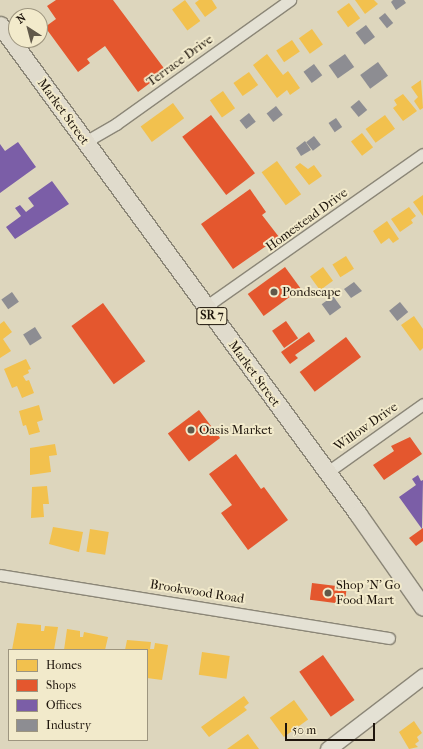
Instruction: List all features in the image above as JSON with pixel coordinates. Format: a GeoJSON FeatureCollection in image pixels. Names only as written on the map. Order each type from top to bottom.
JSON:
{"type":"FeatureCollection","features":[{"type":"Feature","properties":{"kind":"main road","name":"Market Street"},"geometry":{"type":"LineString","coordinates":[[0,25],[326,473],[358,514],[423,607]]}},
{"type":"Feature","properties":{"kind":"main road"},"geometry":{"type":"LineString","coordinates":[[328,749],[423,676]]}},
{"type":"Feature","properties":{"kind":"street","name":"Terrace Drive"},"geometry":{"type":"LineString","coordinates":[[85,142],[116,124],[290,0]]}},
{"type":"Feature","properties":{"kind":"street","name":"Homestead Drive"},"geometry":{"type":"LineString","coordinates":[[205,307],[423,154]]}},
{"type":"Feature","properties":{"kind":"street","name":"Willow Drive"},"geometry":{"type":"LineString","coordinates":[[326,473],[423,404]]}},
{"type":"Feature","properties":{"kind":"street","name":"Brookwood Road"},"geometry":{"type":"LineString","coordinates":[[0,574],[389,638]]}},
{"type":"Feature","properties":{"kind":"building: Homes"},"geometry":{"type":"Polygon","coordinates":[[[185,0],[200,21],[187,30],[172,9],[185,0]]]}},
{"type":"Feature","properties":{"kind":"building: Homes"},"geometry":{"type":"Polygon","coordinates":[[[199,0],[212,0],[217,8],[205,17],[195,3],[199,0]]]}},
{"type":"Feature","properties":{"kind":"building: Homes"},"geometry":{"type":"Polygon","coordinates":[[[355,0],[374,0],[378,4],[365,14],[355,0]]]}},
{"type":"Feature","properties":{"kind":"building: Homes"},"geometry":{"type":"Polygon","coordinates":[[[349,3],[360,18],[348,27],[337,12],[349,3]]]}},
{"type":"Feature","properties":{"kind":"building: Homes"},"geometry":{"type":"Polygon","coordinates":[[[312,29],[323,45],[310,54],[299,38],[312,29]]]}},
{"type":"Feature","properties":{"kind":"building: Homes"},"geometry":{"type":"Polygon","coordinates":[[[292,40],[300,52],[284,62],[276,51],[292,40]]]}},
{"type":"Feature","properties":{"kind":"building: Homes"},"geometry":{"type":"Polygon","coordinates":[[[267,54],[283,75],[288,71],[300,88],[290,95],[287,90],[277,98],[253,65],[267,54]]]}},
{"type":"Feature","properties":{"kind":"building: Homes"},"geometry":{"type":"Polygon","coordinates":[[[249,72],[258,85],[243,96],[233,83],[249,72]]]}},
{"type":"Feature","properties":{"kind":"building: Homes"},"geometry":{"type":"Polygon","coordinates":[[[421,80],[423,108],[420,110],[414,101],[418,97],[411,87],[421,80]]]}},
{"type":"Feature","properties":{"kind":"building: Homes"},"geometry":{"type":"Polygon","coordinates":[[[223,91],[235,108],[222,117],[210,100],[223,91]]]}},
{"type":"Feature","properties":{"kind":"building: Homes"},"geometry":{"type":"Polygon","coordinates":[[[403,94],[417,111],[403,121],[393,108],[397,105],[394,100],[403,94]]]}},
{"type":"Feature","properties":{"kind":"building: Homes"},"geometry":{"type":"Polygon","coordinates":[[[173,103],[184,118],[152,142],[141,127],[173,103]]]}},
{"type":"Feature","properties":{"kind":"building: Homes"},"geometry":{"type":"Polygon","coordinates":[[[385,115],[395,129],[376,143],[366,129],[385,115]]]}},
{"type":"Feature","properties":{"kind":"building: Homes"},"geometry":{"type":"Polygon","coordinates":[[[362,133],[373,147],[362,156],[351,142],[362,133]]]}},
{"type":"Feature","properties":{"kind":"building: Homes"},"geometry":{"type":"Polygon","coordinates":[[[277,161],[301,194],[286,205],[262,172],[277,161]]]}},
{"type":"Feature","properties":{"kind":"building: Homes"},"geometry":{"type":"Polygon","coordinates":[[[300,163],[308,169],[314,165],[322,176],[309,185],[295,167],[300,163]]]}},
{"type":"Feature","properties":{"kind":"building: Homes"},"geometry":{"type":"Polygon","coordinates":[[[423,195],[423,216],[413,202],[423,195]]]}},
{"type":"Feature","properties":{"kind":"building: Homes"},"geometry":{"type":"Polygon","coordinates":[[[409,207],[416,216],[411,220],[413,223],[400,232],[391,219],[409,207]]]}},
{"type":"Feature","properties":{"kind":"building: Homes"},"geometry":{"type":"Polygon","coordinates":[[[387,221],[399,239],[393,243],[389,238],[381,244],[373,231],[387,221]]]}},
{"type":"Feature","properties":{"kind":"building: Homes"},"geometry":{"type":"Polygon","coordinates":[[[346,256],[354,269],[340,277],[332,264],[346,256]]]}},
{"type":"Feature","properties":{"kind":"building: Homes"},"geometry":{"type":"Polygon","coordinates":[[[323,267],[333,281],[320,290],[310,276],[323,267]]]}},
{"type":"Feature","properties":{"kind":"building: Homes"},"geometry":{"type":"Polygon","coordinates":[[[414,316],[423,329],[423,348],[420,351],[401,325],[414,316]]]}},
{"type":"Feature","properties":{"kind":"building: Homes"},"geometry":{"type":"Polygon","coordinates":[[[4,321],[12,332],[3,339],[11,351],[0,358],[0,324],[4,321]]]}},
{"type":"Feature","properties":{"kind":"building: Homes"},"geometry":{"type":"Polygon","coordinates":[[[26,359],[31,369],[28,370],[29,373],[23,376],[26,381],[29,380],[34,393],[22,398],[17,386],[12,388],[4,369],[26,359]]]}},
{"type":"Feature","properties":{"kind":"building: Homes"},"geometry":{"type":"Polygon","coordinates":[[[39,405],[43,420],[37,422],[40,432],[29,435],[26,425],[23,426],[19,411],[39,405]]]}},
{"type":"Feature","properties":{"kind":"building: Homes"},"geometry":{"type":"Polygon","coordinates":[[[55,444],[57,455],[49,456],[51,472],[30,475],[30,448],[55,444]]]}},
{"type":"Feature","properties":{"kind":"building: Homes"},"geometry":{"type":"Polygon","coordinates":[[[47,486],[49,504],[43,504],[44,517],[31,518],[32,487],[47,486]]]}},
{"type":"Feature","properties":{"kind":"building: Homes"},"geometry":{"type":"Polygon","coordinates":[[[53,527],[83,532],[79,552],[49,544],[53,527]]]}},
{"type":"Feature","properties":{"kind":"building: Homes"},"geometry":{"type":"Polygon","coordinates":[[[90,529],[109,532],[105,555],[86,552],[90,529]]]}},
{"type":"Feature","properties":{"kind":"building: Homes"},"geometry":{"type":"Polygon","coordinates":[[[17,623],[41,625],[41,631],[44,631],[45,626],[58,627],[54,649],[12,649],[17,623]]]}},
{"type":"Feature","properties":{"kind":"building: Homes"},"geometry":{"type":"Polygon","coordinates":[[[67,629],[80,631],[80,637],[83,637],[84,632],[108,637],[105,649],[64,649],[67,629]]]}},
{"type":"Feature","properties":{"kind":"building: Homes"},"geometry":{"type":"Polygon","coordinates":[[[127,640],[151,642],[150,649],[154,649],[155,643],[168,645],[162,680],[148,678],[148,649],[125,649],[127,640]]]}},
{"type":"Feature","properties":{"kind":"building: Homes"},"geometry":{"type":"Polygon","coordinates":[[[202,652],[230,656],[227,679],[199,675],[202,652]]]}},
{"type":"Feature","properties":{"kind":"building: Homes"},"geometry":{"type":"Polygon","coordinates":[[[244,696],[249,703],[244,707],[247,710],[209,737],[201,727],[244,696]]]}},
{"type":"Feature","properties":{"kind":"building: Homes"},"geometry":{"type":"Polygon","coordinates":[[[294,700],[308,719],[284,737],[270,718],[294,700]]]}},
{"type":"Feature","properties":{"kind":"building: Homes"},"geometry":{"type":"Polygon","coordinates":[[[414,721],[422,733],[417,737],[419,741],[415,744],[418,747],[409,749],[399,732],[414,721]]]}},
{"type":"Feature","properties":{"kind":"building: Homes"},"geometry":{"type":"Polygon","coordinates":[[[248,734],[259,749],[227,749],[248,734]]]}},
{"type":"Feature","properties":{"kind":"building: Shops"},"geometry":{"type":"Polygon","coordinates":[[[56,0],[113,0],[166,71],[138,92],[105,46],[87,59],[90,63],[78,72],[48,31],[48,25],[56,19],[47,6],[56,0]]]}},
{"type":"Feature","properties":{"kind":"building: Shops"},"geometry":{"type":"Polygon","coordinates":[[[211,115],[255,173],[226,195],[182,137],[211,115]]]}},
{"type":"Feature","properties":{"kind":"building: Shops"},"geometry":{"type":"Polygon","coordinates":[[[250,189],[266,212],[262,215],[279,237],[233,269],[201,224],[250,189]]]}},
{"type":"Feature","properties":{"kind":"building: Shops","name":"Pondscape"},"geometry":{"type":"Polygon","coordinates":[[[285,267],[301,289],[264,316],[248,294],[285,267]]]}},
{"type":"Feature","properties":{"kind":"building: Shops"},"geometry":{"type":"Polygon","coordinates":[[[103,303],[145,361],[114,384],[71,326],[103,303]]]}},
{"type":"Feature","properties":{"kind":"building: Shops"},"geometry":{"type":"Polygon","coordinates":[[[286,321],[298,338],[284,348],[272,331],[286,321]]]}},
{"type":"Feature","properties":{"kind":"building: Shops"},"geometry":{"type":"Polygon","coordinates":[[[309,332],[315,341],[295,355],[298,358],[290,364],[281,352],[309,332]]]}},
{"type":"Feature","properties":{"kind":"building: Shops"},"geometry":{"type":"Polygon","coordinates":[[[346,337],[361,357],[315,392],[300,372],[346,337]]]}},
{"type":"Feature","properties":{"kind":"building: Shops"},"geometry":{"type":"Polygon","coordinates":[[[199,410],[220,438],[189,461],[168,433],[199,410]]]}},
{"type":"Feature","properties":{"kind":"building: Shops"},"geometry":{"type":"Polygon","coordinates":[[[410,437],[422,454],[384,480],[373,465],[394,451],[391,446],[410,437]]]}},
{"type":"Feature","properties":{"kind":"building: Shops"},"geometry":{"type":"Polygon","coordinates":[[[236,454],[261,489],[264,487],[288,520],[248,550],[221,513],[232,505],[209,474],[236,454]]]}},
{"type":"Feature","properties":{"kind":"building: Shops"},"geometry":{"type":"Polygon","coordinates":[[[423,528],[423,541],[416,546],[409,538],[423,528]]]}},
{"type":"Feature","properties":{"kind":"building: Shops","name":"Shop 'N' Go Food Mart"},"geometry":{"type":"Polygon","coordinates":[[[312,583],[347,587],[345,604],[310,600],[312,583]]]}},
{"type":"Feature","properties":{"kind":"building: Shops"},"geometry":{"type":"Polygon","coordinates":[[[323,655],[355,700],[331,717],[299,672],[323,655]]]}},
{"type":"Feature","properties":{"kind":"building: Offices"},"geometry":{"type":"Polygon","coordinates":[[[18,142],[36,167],[0,193],[0,144],[5,151],[18,142]]]}},
{"type":"Feature","properties":{"kind":"building: Offices"},"geometry":{"type":"Polygon","coordinates":[[[52,181],[69,204],[15,239],[6,227],[21,216],[15,208],[20,205],[26,212],[34,206],[28,198],[52,181]]]}},
{"type":"Feature","properties":{"kind":"building: Offices"},"geometry":{"type":"Polygon","coordinates":[[[418,475],[421,481],[423,480],[422,529],[399,497],[416,485],[412,479],[418,475]]]}},
{"type":"Feature","properties":{"kind":"building: Industry"},"geometry":{"type":"Polygon","coordinates":[[[393,0],[404,0],[406,3],[396,10],[391,2],[393,0]]]}},
{"type":"Feature","properties":{"kind":"building: Industry"},"geometry":{"type":"Polygon","coordinates":[[[385,13],[393,23],[387,28],[379,18],[385,13]]]}},
{"type":"Feature","properties":{"kind":"building: Industry"},"geometry":{"type":"Polygon","coordinates":[[[366,25],[375,37],[365,45],[356,33],[366,25]]]}},
{"type":"Feature","properties":{"kind":"building: Industry"},"geometry":{"type":"Polygon","coordinates":[[[345,54],[354,67],[338,79],[329,65],[345,54]]]}},
{"type":"Feature","properties":{"kind":"building: Industry"},"geometry":{"type":"Polygon","coordinates":[[[378,62],[388,76],[370,89],[360,75],[378,62]]]}},
{"type":"Feature","properties":{"kind":"building: Industry"},"geometry":{"type":"Polygon","coordinates":[[[314,64],[322,75],[312,83],[303,72],[314,64]]]}},
{"type":"Feature","properties":{"kind":"building: Industry"},"geometry":{"type":"Polygon","coordinates":[[[359,100],[367,110],[359,117],[350,107],[359,100]]]}},
{"type":"Feature","properties":{"kind":"building: Industry"},"geometry":{"type":"Polygon","coordinates":[[[276,106],[283,115],[273,122],[267,113],[276,106]]]}},
{"type":"Feature","properties":{"kind":"building: Industry"},"geometry":{"type":"Polygon","coordinates":[[[249,113],[256,122],[246,129],[240,120],[249,113]]]}},
{"type":"Feature","properties":{"kind":"building: Industry"},"geometry":{"type":"Polygon","coordinates":[[[336,118],[342,127],[335,132],[329,123],[336,118]]]}},
{"type":"Feature","properties":{"kind":"building: Industry"},"geometry":{"type":"Polygon","coordinates":[[[314,136],[321,145],[313,151],[306,142],[314,136]]]}},
{"type":"Feature","properties":{"kind":"building: Industry"},"geometry":{"type":"Polygon","coordinates":[[[305,141],[311,150],[301,156],[296,148],[305,141]]]}},
{"type":"Feature","properties":{"kind":"building: Industry"},"geometry":{"type":"Polygon","coordinates":[[[354,282],[362,291],[351,298],[344,289],[354,282]]]}},
{"type":"Feature","properties":{"kind":"building: Industry"},"geometry":{"type":"Polygon","coordinates":[[[12,292],[19,302],[8,309],[1,299],[12,292]]]}},
{"type":"Feature","properties":{"kind":"building: Industry"},"geometry":{"type":"Polygon","coordinates":[[[333,296],[341,307],[330,316],[322,304],[333,296]]]}},
{"type":"Feature","properties":{"kind":"building: Industry"},"geometry":{"type":"Polygon","coordinates":[[[400,302],[408,312],[397,321],[389,311],[400,302]]]}},
{"type":"Feature","properties":{"kind":"building: Industry"},"geometry":{"type":"Polygon","coordinates":[[[35,327],[42,338],[30,345],[23,334],[35,327]]]}},
{"type":"Feature","properties":{"kind":"place","name":"Pondscape"},"geometry":{"type":"Point","coordinates":[274,292]}},
{"type":"Feature","properties":{"kind":"place","name":"Oasis Market"},"geometry":{"type":"Point","coordinates":[191,430]}},
{"type":"Feature","properties":{"kind":"place","name":"Shop 'N' Go Food Mart"},"geometry":{"type":"Point","coordinates":[328,593]}}]}
